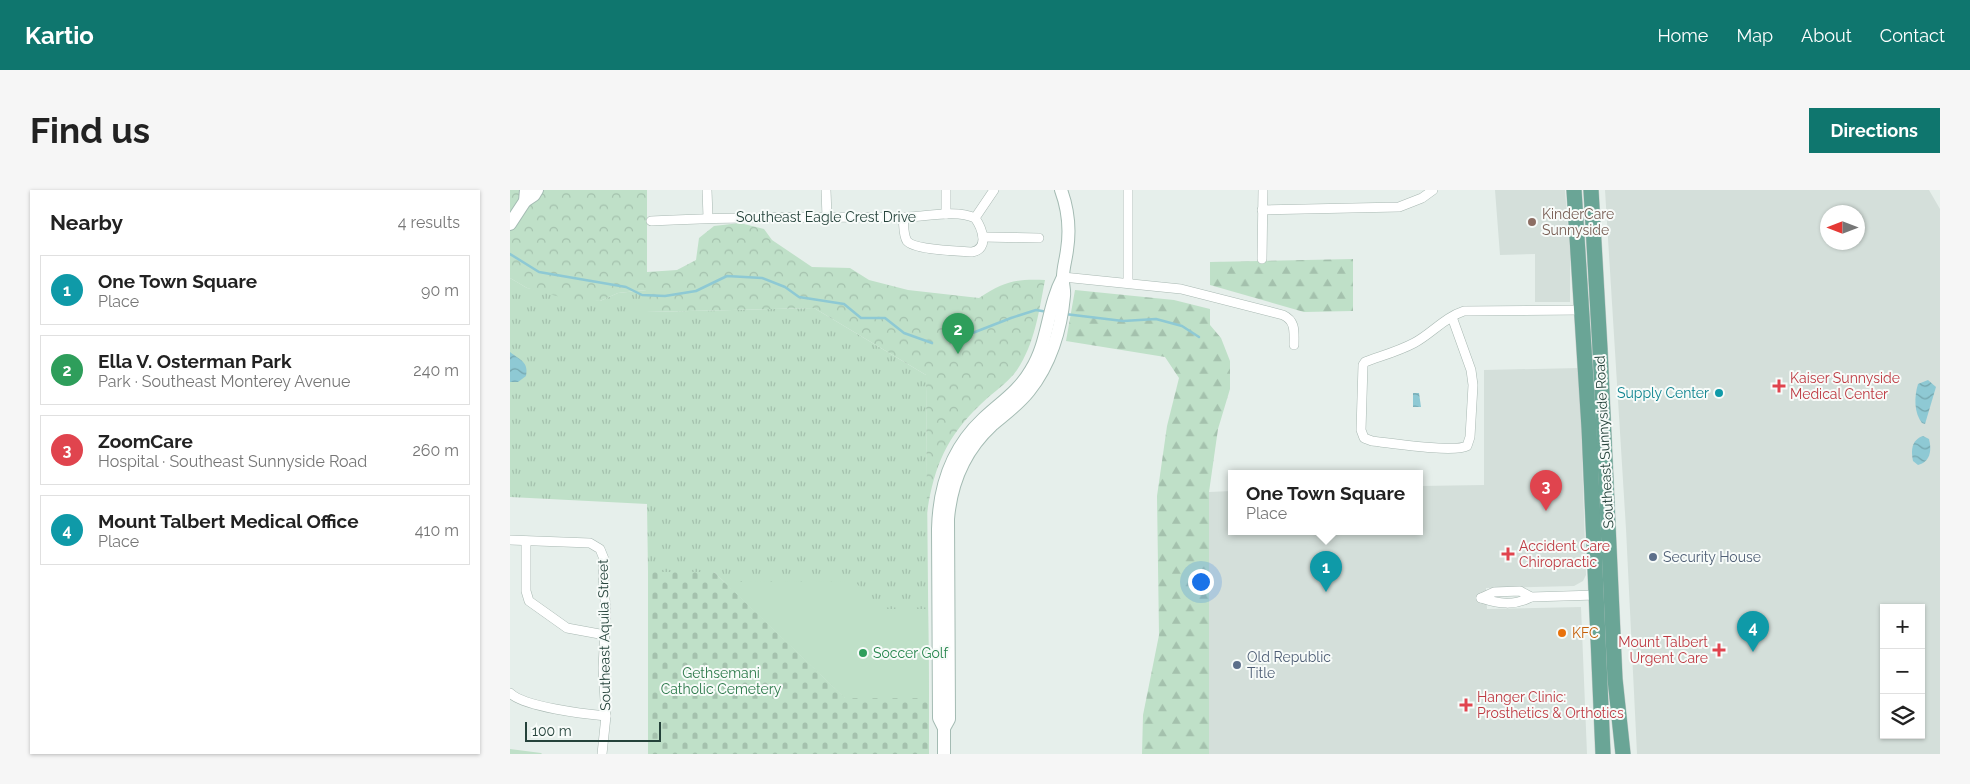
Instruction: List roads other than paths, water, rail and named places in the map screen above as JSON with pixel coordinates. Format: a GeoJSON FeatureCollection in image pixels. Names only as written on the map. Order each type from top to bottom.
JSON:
{"type":"FeatureCollection","features":[{"type":"Feature","properties":{"kind":"main road","name":"Southeast Sunnyside Road"},"geometry":{"type":"LineString","coordinates":[[1574,190],[1589,428],[1603,754]]}},
{"type":"Feature","properties":{"kind":"main road","name":"Southeast Sunnyside Road"},"geometry":{"type":"LineString","coordinates":[[1591,190],[1606,464],[1615,679],[1622,754]]}},
{"type":"Feature","properties":{"kind":"main road"},"geometry":{"type":"LineString","coordinates":[[1582,310],[1590,314],[1591,339],[1600,349]]}},
{"type":"Feature","properties":{"kind":"main road"},"geometry":{"type":"LineString","coordinates":[[1589,428],[1596,431],[1598,455],[1606,464]]}},
{"type":"Feature","properties":{"kind":"street"},"geometry":{"type":"LineString","coordinates":[[510,224],[526,196],[534,195],[537,190]]}},
{"type":"Feature","properties":{"kind":"street"},"geometry":{"type":"LineString","coordinates":[[707,190],[708,218]]}},
{"type":"Feature","properties":{"kind":"street"},"geometry":{"type":"LineString","coordinates":[[826,190],[827,218]]}},
{"type":"Feature","properties":{"kind":"street"},"geometry":{"type":"LineString","coordinates":[[946,190],[946,214]]}},
{"type":"Feature","properties":{"kind":"street"},"geometry":{"type":"LineString","coordinates":[[903,217],[907,242],[916,246],[972,252],[981,248],[983,237],[975,218],[994,190]]}},
{"type":"Feature","properties":{"kind":"street"},"geometry":{"type":"LineString","coordinates":[[944,754],[944,728],[949,719],[948,519],[955,481],[960,467],[979,438],[1029,391],[1045,366],[1064,295],[1063,277],[1068,225],[1061,190]]}},
{"type":"Feature","properties":{"kind":"street"},"geometry":{"type":"LineString","coordinates":[[1128,190],[1128,282]]}},
{"type":"Feature","properties":{"kind":"street"},"geometry":{"type":"LineString","coordinates":[[1262,259],[1263,190]]}},
{"type":"Feature","properties":{"kind":"street"},"geometry":{"type":"LineString","coordinates":[[1262,210],[1399,207],[1422,198],[1432,190]]}},
{"type":"Feature","properties":{"kind":"street","name":"Southeast Eagle Crest Drive"},"geometry":{"type":"LineString","coordinates":[[651,221],[708,218],[929,217],[946,214],[963,214],[975,218]]}},
{"type":"Feature","properties":{"kind":"street"},"geometry":{"type":"LineString","coordinates":[[983,237],[1039,238]]}},
{"type":"Feature","properties":{"kind":"street"},"geometry":{"type":"LineString","coordinates":[[1063,277],[1128,282],[1181,289],[1283,314],[1290,318],[1293,323],[1294,345]]}},
{"type":"Feature","properties":{"kind":"street"},"geometry":{"type":"LineString","coordinates":[[1452,317],[1471,370],[1473,385],[1470,438],[1467,446],[1458,449],[1372,441],[1364,438],[1361,430],[1363,363],[1414,344],[1452,317],[1464,311],[1582,310]]}},
{"type":"Feature","properties":{"kind":"street","name":"Southeast Aquila Street"},"geometry":{"type":"LineString","coordinates":[[510,540],[590,543],[600,549],[603,554],[606,612],[603,668],[606,716],[602,754]]}},
{"type":"Feature","properties":{"kind":"street"},"geometry":{"type":"LineString","coordinates":[[526,541],[526,591],[529,601],[567,628],[605,635]]}},
{"type":"Feature","properties":{"kind":"street"},"geometry":{"type":"LineString","coordinates":[[1531,597],[1596,594]]}},
{"type":"Feature","properties":{"kind":"street"},"geometry":{"type":"LineString","coordinates":[[510,693],[516,698],[541,706],[606,716]]}},
{"type":"Feature","properties":{"kind":"water"},"geometry":{"type":"Polygon","coordinates":[[[510,352],[523,362],[526,367],[526,376],[518,382],[510,382],[510,352]]]}},
{"type":"Feature","properties":{"kind":"water"},"geometry":{"type":"Polygon","coordinates":[[[1928,380],[1936,387],[1925,424],[1922,423],[1917,415],[1915,399],[1918,384],[1928,380]]]}},
{"type":"Feature","properties":{"kind":"water"},"geometry":{"type":"Polygon","coordinates":[[[1413,393],[1419,393],[1421,407],[1413,407],[1413,393]]]}},
{"type":"Feature","properties":{"kind":"water"},"geometry":{"type":"Polygon","coordinates":[[[1923,436],[1929,439],[1930,452],[1928,459],[1918,465],[1913,461],[1912,450],[1916,440],[1923,436]]]}},
{"type":"Feature","properties":{"kind":"waterway"},"geometry":{"type":"LineString","coordinates":[[510,254],[539,272],[626,287],[642,295],[665,296],[696,291],[727,276],[762,278],[785,287],[799,297],[844,304],[861,318],[885,318],[904,333],[932,343]]}},
{"type":"Feature","properties":{"kind":"waterway"},"geometry":{"type":"LineString","coordinates":[[952,341],[1036,310],[1048,312]]}},
{"type":"Feature","properties":{"kind":"waterway"},"geometry":{"type":"LineString","coordinates":[[1065,314],[1123,321],[1156,319],[1182,326],[1199,337]]}},
{"type":"Feature","properties":{"kind":"place","name":"KinderCare Sunnyside"},"geometry":{"type":"Point","coordinates":[1532,222]}},
{"type":"Feature","properties":{"kind":"place","name":"Ella V. Osterman Park"},"geometry":{"type":"Point","coordinates":[958,354]}},
{"type":"Feature","properties":{"kind":"place","name":"Kaiser Sunnyside Medical Center"},"geometry":{"type":"Point","coordinates":[1779,386]}},
{"type":"Feature","properties":{"kind":"place","name":"Supply Center"},"geometry":{"type":"Point","coordinates":[1719,393]}},
{"type":"Feature","properties":{"kind":"place","name":"ZoomCare"},"geometry":{"type":"Point","coordinates":[1546,511]}},
{"type":"Feature","properties":{"kind":"place","name":"Accident Care Chiropractic"},"geometry":{"type":"Point","coordinates":[1508,554]}},
{"type":"Feature","properties":{"kind":"place","name":"Security House"},"geometry":{"type":"Point","coordinates":[1653,557]}},
{"type":"Feature","properties":{"kind":"place","name":"One Town Square"},"geometry":{"type":"Point","coordinates":[1326,592]}},
{"type":"Feature","properties":{"kind":"place","name":"KFC"},"geometry":{"type":"Point","coordinates":[1562,633]}},
{"type":"Feature","properties":{"kind":"place","name":"Mount Talbert Urgent Care"},"geometry":{"type":"Point","coordinates":[1719,650]}},
{"type":"Feature","properties":{"kind":"place","name":"Mount Talbert Medical Office"},"geometry":{"type":"Point","coordinates":[1753,652]}},
{"type":"Feature","properties":{"kind":"place","name":"Soccer Golf"},"geometry":{"type":"Point","coordinates":[863,653]}},
{"type":"Feature","properties":{"kind":"place","name":"Old Republic Title"},"geometry":{"type":"Point","coordinates":[1237,665]}},
{"type":"Feature","properties":{"kind":"place","name":"Hanger Clinic: Prosthetics & Orthotics"},"geometry":{"type":"Point","coordinates":[1466,705]}},
{"type":"Feature","properties":{"kind":"park label","name":"Gethsemani Catholic Cemetery"},"geometry":{"type":"Point","coordinates":[721,682]}}]}
